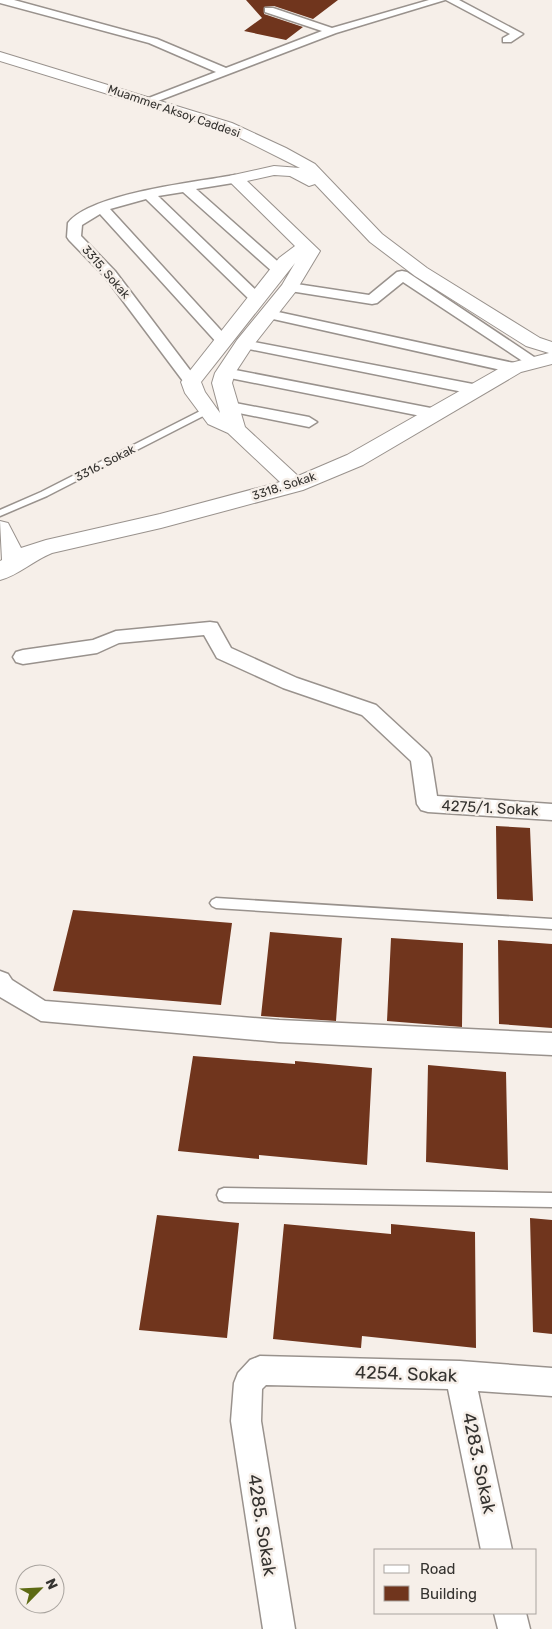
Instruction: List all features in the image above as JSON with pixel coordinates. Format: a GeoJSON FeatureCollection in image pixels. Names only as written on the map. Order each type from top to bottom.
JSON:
{"type":"FeatureCollection","features":[{"type":"Feature","properties":{"kind":"street"},"geometry":{"type":"LineString","coordinates":[[2,0],[153,41],[226,72]]}},
{"type":"Feature","properties":{"kind":"street"},"geometry":{"type":"LineString","coordinates":[[150,101],[332,31],[440,0]]}},
{"type":"Feature","properties":{"kind":"street"},"geometry":{"type":"LineString","coordinates":[[451,0],[518,34],[507,40]]}},
{"type":"Feature","properties":{"kind":"street"},"geometry":{"type":"LineString","coordinates":[[269,10],[332,31]]}},
{"type":"Feature","properties":{"kind":"street","name":"Muammer Aksoy Caddesi"},"geometry":{"type":"LineString","coordinates":[[0,56],[227,126],[309,167],[376,238],[420,272],[533,342],[552,348]]}},
{"type":"Feature","properties":{"kind":"street"},"geometry":{"type":"LineString","coordinates":[[234,179],[264,172],[292,170],[303,174],[354,231],[402,275],[533,362]]}},
{"type":"Feature","properties":{"kind":"street"},"geometry":{"type":"LineString","coordinates":[[234,179],[304,247],[311,251],[290,287],[244,344],[225,373],[222,383],[235,429]]}},
{"type":"Feature","properties":{"kind":"street","name":"3315. Sokak"},"geometry":{"type":"LineString","coordinates":[[191,382],[110,274],[74,237],[75,223],[101,206],[234,179]]}},
{"type":"Feature","properties":{"kind":"street"},"geometry":{"type":"LineString","coordinates":[[186,188],[279,270]]}},
{"type":"Feature","properties":{"kind":"street"},"geometry":{"type":"LineString","coordinates":[[150,196],[256,298]]}},
{"type":"Feature","properties":{"kind":"street"},"geometry":{"type":"LineString","coordinates":[[101,206],[223,341]]}},
{"type":"Feature","properties":{"kind":"street"},"geometry":{"type":"LineString","coordinates":[[295,485],[235,429],[215,420],[195,393],[191,382],[285,262],[304,247]]}},
{"type":"Feature","properties":{"kind":"street"},"geometry":{"type":"LineString","coordinates":[[290,287],[372,300],[402,275]]}},
{"type":"Feature","properties":{"kind":"street"},"geometry":{"type":"LineString","coordinates":[[269,314],[533,362]]}},
{"type":"Feature","properties":{"kind":"street"},"geometry":{"type":"LineString","coordinates":[[244,344],[478,390]]}},
{"type":"Feature","properties":{"kind":"street","name":"3318. Sokak"},"geometry":{"type":"LineString","coordinates":[[7,567],[26,554],[75,538],[161,521],[295,485],[356,460],[478,390],[533,362]]}},
{"type":"Feature","properties":{"kind":"street"},"geometry":{"type":"LineString","coordinates":[[225,373],[436,414]]}},
{"type":"Feature","properties":{"kind":"street"},"geometry":{"type":"LineString","coordinates":[[230,407],[309,422]]}},
{"type":"Feature","properties":{"kind":"street"},"geometry":{"type":"LineString","coordinates":[[0,528],[7,540],[7,567]]}},
{"type":"Feature","properties":{"kind":"street","name":"4275/1. Sokak"},"geometry":{"type":"LineString","coordinates":[[23,657],[97,646],[116,637],[210,628],[224,653],[290,683],[369,710],[421,758],[428,804],[552,812]]}},
{"type":"Feature","properties":{"kind":"street"},"geometry":{"type":"LineString","coordinates":[[0,981],[4,987],[41,1012],[280,1032],[552,1044]]}},
{"type":"Feature","properties":{"kind":"street","name":"4254. Sokak"},"geometry":{"type":"LineString","coordinates":[[260,1370],[460,1375],[552,1382]]}},
{"type":"Feature","properties":{"kind":"street","name":"4285. Sokak"},"geometry":{"type":"LineString","coordinates":[[260,1370],[248,1383],[246,1421],[279,1629]]}},
{"type":"Feature","properties":{"kind":"street","name":"4283. Sokak"},"geometry":{"type":"LineString","coordinates":[[460,1375],[498,1549]]}},
{"type":"Feature","properties":{"kind":"street"},"geometry":{"type":"LineString","coordinates":[[510,1614],[514,1629]]}},
{"type":"Feature","properties":{"kind":"lane","name":"3316. Sokak"},"geometry":{"type":"LineString","coordinates":[[0,513],[44,494],[208,410]]}},
{"type":"Feature","properties":{"kind":"lane"},"geometry":{"type":"LineString","coordinates":[[216,903],[552,924]]}},
{"type":"Feature","properties":{"kind":"lane"},"geometry":{"type":"LineString","coordinates":[[224,1195],[552,1200]]}},
{"type":"Feature","properties":{"kind":"building"},"geometry":{"type":"Polygon","coordinates":[[[246,0],[338,0],[313,19],[274,6],[264,7],[264,14],[303,27],[286,40],[244,31],[262,18],[246,0]]]}},
{"type":"Feature","properties":{"kind":"building"},"geometry":{"type":"Polygon","coordinates":[[[496,826],[530,828],[533,901],[497,899],[496,826]]]}},
{"type":"Feature","properties":{"kind":"building"},"geometry":{"type":"Polygon","coordinates":[[[73,910],[232,923],[221,1005],[53,991],[73,910]]]}},
{"type":"Feature","properties":{"kind":"building"},"geometry":{"type":"Polygon","coordinates":[[[270,932],[342,938],[336,1021],[261,1016],[270,932]]]}},
{"type":"Feature","properties":{"kind":"building"},"geometry":{"type":"Polygon","coordinates":[[[391,938],[463,943],[462,1027],[387,1021],[391,938]]]}},
{"type":"Feature","properties":{"kind":"building"},"geometry":{"type":"Polygon","coordinates":[[[498,940],[552,944],[552,1028],[499,1024],[498,940]]]}},
{"type":"Feature","properties":{"kind":"building"},"geometry":{"type":"Polygon","coordinates":[[[193,1056],[295,1064],[295,1061],[372,1068],[367,1165],[259,1155],[259,1159],[178,1151],[193,1056]]]}},
{"type":"Feature","properties":{"kind":"building"},"geometry":{"type":"Polygon","coordinates":[[[428,1065],[506,1072],[508,1170],[426,1162],[428,1065]]]}},
{"type":"Feature","properties":{"kind":"building"},"geometry":{"type":"Polygon","coordinates":[[[157,1215],[239,1223],[227,1338],[139,1330],[157,1215]]]}},
{"type":"Feature","properties":{"kind":"building"},"geometry":{"type":"Polygon","coordinates":[[[530,1218],[552,1220],[552,1334],[533,1332],[530,1218]]]}},
{"type":"Feature","properties":{"kind":"building"},"geometry":{"type":"Polygon","coordinates":[[[284,1224],[391,1234],[391,1224],[475,1232],[476,1348],[362,1336],[361,1348],[273,1339],[284,1224]]]}}]}
